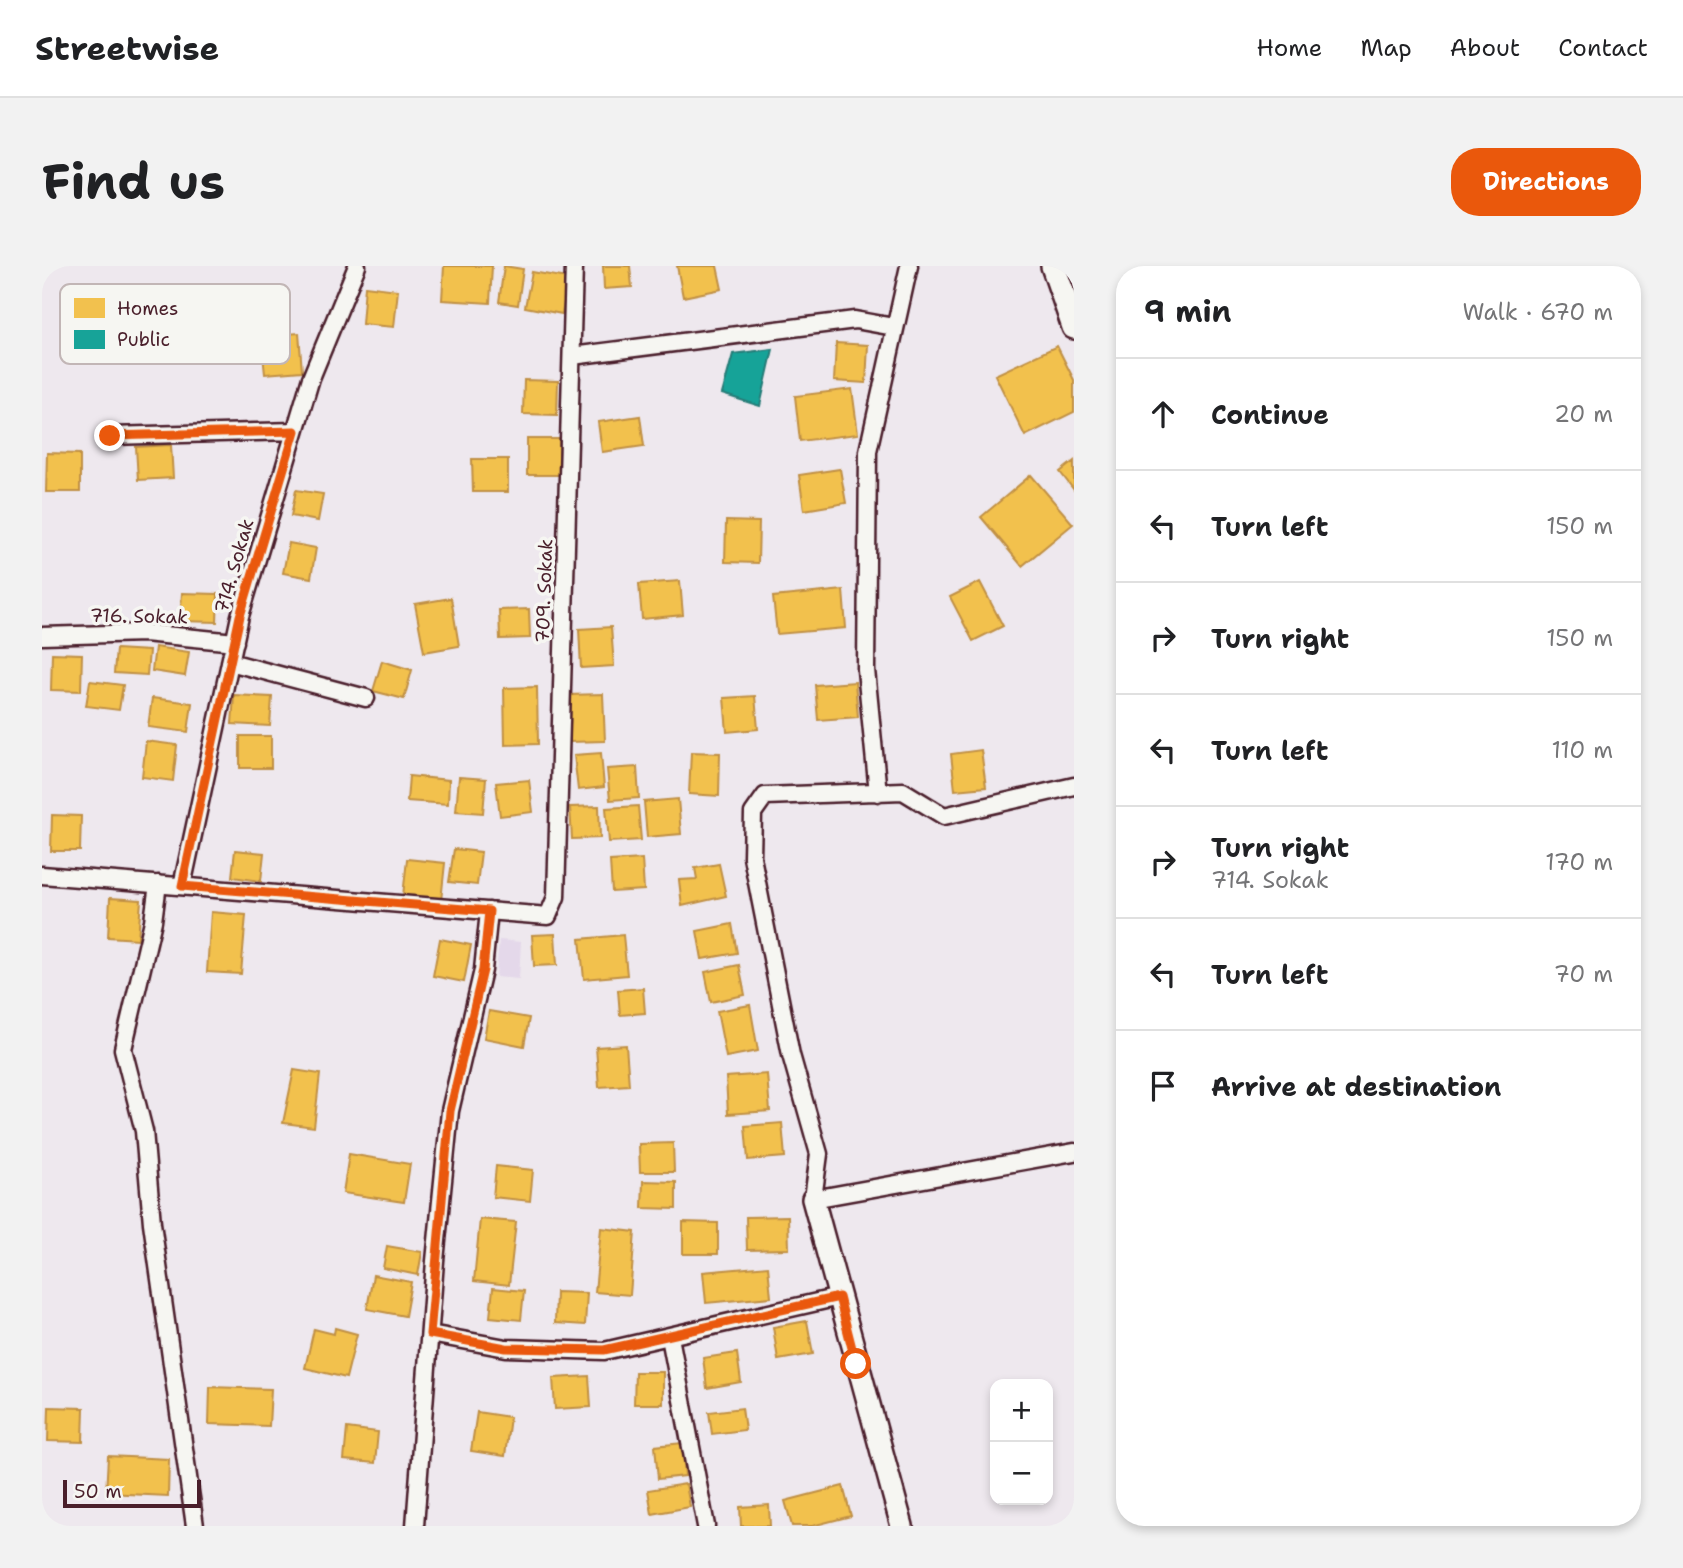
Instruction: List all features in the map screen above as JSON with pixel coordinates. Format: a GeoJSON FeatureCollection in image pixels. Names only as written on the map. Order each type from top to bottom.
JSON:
{"type":"FeatureCollection","features":[{"type":"Feature","properties":{"kind":"main road"},"geometry":{"type":"LineString","coordinates":[[1053,266],[1074,327]]}},
{"type":"Feature","properties":{"kind":"street","name":"714. Sokak"},"geometry":{"type":"LineString","coordinates":[[182,886],[235,642],[311,378],[357,266]]}},
{"type":"Feature","properties":{"kind":"street","name":"709. Sokak"},"geometry":{"type":"LineString","coordinates":[[489,911],[548,916],[556,897],[574,266]]}},
{"type":"Feature","properties":{"kind":"street"},"geometry":{"type":"LineString","coordinates":[[878,793],[866,670],[867,451],[909,266]]}},
{"type":"Feature","properties":{"kind":"street"},"geometry":{"type":"LineString","coordinates":[[572,356],[855,320],[894,327]]}},
{"type":"Feature","properties":{"kind":"street"},"geometry":{"type":"LineString","coordinates":[[110,436],[295,431]]}},
{"type":"Feature","properties":{"kind":"street","name":"716. Sokak"},"geometry":{"type":"LineString","coordinates":[[42,636],[144,633],[235,642]]}},
{"type":"Feature","properties":{"kind":"street"},"geometry":{"type":"LineString","coordinates":[[230,662],[366,698]]}},
{"type":"Feature","properties":{"kind":"street"},"geometry":{"type":"LineString","coordinates":[[902,1526],[813,1199],[819,1154],[791,1055],[752,858],[753,813],[765,796],[903,791],[944,816],[1074,786]]}},
{"type":"Feature","properties":{"kind":"street"},"geometry":{"type":"LineString","coordinates":[[42,875],[489,911],[483,970],[450,1111],[415,1526]]}},
{"type":"Feature","properties":{"kind":"street"},"geometry":{"type":"LineString","coordinates":[[158,884],[153,921],[123,1049],[144,1131],[152,1223],[195,1526]]}},
{"type":"Feature","properties":{"kind":"street"},"geometry":{"type":"LineString","coordinates":[[813,1199],[1074,1152]]}},
{"type":"Feature","properties":{"kind":"street"},"geometry":{"type":"LineString","coordinates":[[430,1334],[506,1348],[604,1350],[839,1297]]}},
{"type":"Feature","properties":{"kind":"street"},"geometry":{"type":"LineString","coordinates":[[670,1337],[706,1526]]}},
{"type":"Feature","properties":{"kind":"shaded area"},"geometry":{"type":"Polygon","coordinates":[[[499,940],[521,942],[519,979],[496,977],[499,940]]]}},
{"type":"Feature","properties":{"kind":"building: Homes"},"geometry":{"type":"Polygon","coordinates":[[[444,266],[492,266],[490,303],[442,300],[444,266]]]}},
{"type":"Feature","properties":{"kind":"building: Homes"},"geometry":{"type":"Polygon","coordinates":[[[504,266],[523,269],[518,305],[499,302],[504,266]]]}},
{"type":"Feature","properties":{"kind":"building: Homes"},"geometry":{"type":"Polygon","coordinates":[[[603,266],[630,266],[632,287],[604,289],[603,266]]]}},
{"type":"Feature","properties":{"kind":"building: Homes"},"geometry":{"type":"Polygon","coordinates":[[[677,266],[717,266],[722,289],[683,297],[677,266]]]}},
{"type":"Feature","properties":{"kind":"building: Homes"},"geometry":{"type":"Polygon","coordinates":[[[532,272],[568,278],[562,314],[525,307],[532,272]]]}},
{"type":"Feature","properties":{"kind":"building: Homes"},"geometry":{"type":"Polygon","coordinates":[[[365,286],[398,290],[394,327],[362,324],[365,286]]]}},
{"type":"Feature","properties":{"kind":"building: Homes"},"geometry":{"type":"Polygon","coordinates":[[[299,333],[302,371],[265,374],[264,364],[290,364],[290,334],[299,333]]]}},
{"type":"Feature","properties":{"kind":"building: Homes"},"geometry":{"type":"Polygon","coordinates":[[[836,343],[868,345],[866,383],[834,381],[836,343]]]}},
{"type":"Feature","properties":{"kind":"building: Homes"},"geometry":{"type":"Polygon","coordinates":[[[1057,346],[1074,380],[1074,412],[1025,436],[995,375],[1057,346]]]}},
{"type":"Feature","properties":{"kind":"building: Homes"},"geometry":{"type":"Polygon","coordinates":[[[524,380],[558,381],[557,415],[523,414],[524,380]]]}},
{"type":"Feature","properties":{"kind":"building: Homes"},"geometry":{"type":"Polygon","coordinates":[[[852,389],[858,434],[800,441],[795,396],[852,389]]]}},
{"type":"Feature","properties":{"kind":"building: Homes"},"geometry":{"type":"Polygon","coordinates":[[[640,416],[644,446],[602,452],[598,422],[640,416]]]}},
{"type":"Feature","properties":{"kind":"building: Homes"},"geometry":{"type":"Polygon","coordinates":[[[527,439],[559,439],[559,475],[527,475],[527,439]]]}},
{"type":"Feature","properties":{"kind":"building: Homes"},"geometry":{"type":"Polygon","coordinates":[[[171,445],[173,478],[138,480],[136,447],[171,445]]]}},
{"type":"Feature","properties":{"kind":"building: Homes"},"geometry":{"type":"Polygon","coordinates":[[[47,453],[80,454],[80,492],[46,492],[47,453]]]}},
{"type":"Feature","properties":{"kind":"building: Homes"},"geometry":{"type":"Polygon","coordinates":[[[472,459],[508,459],[508,492],[473,492],[472,459]]]}},
{"type":"Feature","properties":{"kind":"building: Homes"},"geometry":{"type":"Polygon","coordinates":[[[1074,461],[1074,490],[1060,472],[1074,461]]]}},
{"type":"Feature","properties":{"kind":"building: Homes"},"geometry":{"type":"Polygon","coordinates":[[[840,469],[846,503],[804,510],[799,475],[840,469]]]}},
{"type":"Feature","properties":{"kind":"building: Homes"},"geometry":{"type":"Polygon","coordinates":[[[1031,475],[1073,524],[1022,566],[981,517],[1031,475]]]}},
{"type":"Feature","properties":{"kind":"building: Homes"},"geometry":{"type":"Polygon","coordinates":[[[296,490],[323,494],[318,521],[291,516],[296,490]]]}},
{"type":"Feature","properties":{"kind":"building: Homes"},"geometry":{"type":"Polygon","coordinates":[[[726,521],[759,522],[758,563],[725,562],[726,521]]]}},
{"type":"Feature","properties":{"kind":"building: Homes"},"geometry":{"type":"Polygon","coordinates":[[[289,543],[316,548],[311,578],[283,573],[289,543]]]}},
{"type":"Feature","properties":{"kind":"building: Homes"},"geometry":{"type":"Polygon","coordinates":[[[680,581],[683,615],[642,619],[639,584],[680,581]]]}},
{"type":"Feature","properties":{"kind":"building: Homes"},"geometry":{"type":"Polygon","coordinates":[[[980,582],[1003,626],[973,641],[950,597],[980,582]]]}},
{"type":"Feature","properties":{"kind":"building: Homes"},"geometry":{"type":"Polygon","coordinates":[[[843,590],[846,628],[777,634],[773,597],[843,590]]]}},
{"type":"Feature","properties":{"kind":"building: Homes"},"geometry":{"type":"Polygon","coordinates":[[[182,593],[218,594],[217,622],[180,621],[182,593]]]}},
{"type":"Feature","properties":{"kind":"building: Homes"},"geometry":{"type":"Polygon","coordinates":[[[451,598],[459,646],[424,652],[415,604],[451,598]]]}},
{"type":"Feature","properties":{"kind":"building: Homes"},"geometry":{"type":"Polygon","coordinates":[[[529,609],[530,638],[500,639],[499,610],[529,609]]]}},
{"type":"Feature","properties":{"kind":"building: Homes"},"geometry":{"type":"Polygon","coordinates":[[[611,627],[614,666],[581,668],[579,629],[611,627]]]}},
{"type":"Feature","properties":{"kind":"building: Homes"},"geometry":{"type":"Polygon","coordinates":[[[155,647],[189,652],[185,676],[152,671],[155,647]]]}},
{"type":"Feature","properties":{"kind":"building: Homes"},"geometry":{"type":"Polygon","coordinates":[[[116,649],[149,651],[147,675],[114,673],[116,649]]]}},
{"type":"Feature","properties":{"kind":"building: Homes"},"geometry":{"type":"Polygon","coordinates":[[[52,653],[82,654],[81,691],[51,690],[52,653]]]}},
{"type":"Feature","properties":{"kind":"building: Homes"},"geometry":{"type":"Polygon","coordinates":[[[382,661],[412,670],[404,699],[373,691],[382,661]]]}},
{"type":"Feature","properties":{"kind":"building: Homes"},"geometry":{"type":"Polygon","coordinates":[[[90,681],[123,685],[119,710],[86,706],[90,681]]]}},
{"type":"Feature","properties":{"kind":"building: Homes"},"geometry":{"type":"Polygon","coordinates":[[[855,682],[858,717],[818,720],[815,685],[855,682]]]}},
{"type":"Feature","properties":{"kind":"building: Homes"},"geometry":{"type":"Polygon","coordinates":[[[537,687],[538,744],[505,745],[504,688],[537,687]]]}},
{"type":"Feature","properties":{"kind":"building: Homes"},"geometry":{"type":"Polygon","coordinates":[[[603,694],[605,741],[569,742],[567,695],[603,694]]]}},
{"type":"Feature","properties":{"kind":"building: Homes"},"geometry":{"type":"Polygon","coordinates":[[[234,695],[272,697],[270,726],[232,724],[234,695]]]}},
{"type":"Feature","properties":{"kind":"building: Homes"},"geometry":{"type":"Polygon","coordinates":[[[755,696],[758,729],[727,732],[724,698],[755,696]]]}},
{"type":"Feature","properties":{"kind":"building: Homes"},"geometry":{"type":"Polygon","coordinates":[[[152,698],[192,703],[188,732],[148,727],[152,698]]]}},
{"type":"Feature","properties":{"kind":"building: Homes"},"geometry":{"type":"Polygon","coordinates":[[[240,736],[271,736],[271,768],[240,768],[240,736]]]}},
{"type":"Feature","properties":{"kind":"building: Homes"},"geometry":{"type":"Polygon","coordinates":[[[146,741],[177,745],[173,781],[142,777],[146,741]]]}},
{"type":"Feature","properties":{"kind":"building: Homes"},"geometry":{"type":"Polygon","coordinates":[[[981,750],[986,787],[955,790],[951,754],[981,750]]]}},
{"type":"Feature","properties":{"kind":"building: Homes"},"geometry":{"type":"Polygon","coordinates":[[[691,752],[720,753],[719,796],[689,794],[691,752]]]}},
{"type":"Feature","properties":{"kind":"building: Homes"},"geometry":{"type":"Polygon","coordinates":[[[601,753],[604,787],[578,790],[574,755],[601,753]]]}},
{"type":"Feature","properties":{"kind":"building: Homes"},"geometry":{"type":"Polygon","coordinates":[[[637,767],[639,798],[610,800],[607,769],[637,767]]]}},
{"type":"Feature","properties":{"kind":"building: Homes"},"geometry":{"type":"Polygon","coordinates":[[[409,776],[449,780],[448,804],[407,801],[409,776]]]}},
{"type":"Feature","properties":{"kind":"building: Homes"},"geometry":{"type":"Polygon","coordinates":[[[459,777],[486,779],[483,813],[456,811],[459,777]]]}},
{"type":"Feature","properties":{"kind":"building: Homes"},"geometry":{"type":"Polygon","coordinates":[[[529,780],[533,812],[500,816],[496,783],[529,780]]]}},
{"type":"Feature","properties":{"kind":"building: Homes"},"geometry":{"type":"Polygon","coordinates":[[[678,799],[681,834],[647,837],[644,802],[678,799]]]}},
{"type":"Feature","properties":{"kind":"building: Homes"},"geometry":{"type":"Polygon","coordinates":[[[599,806],[600,838],[572,839],[570,807],[599,806]]]}},
{"type":"Feature","properties":{"kind":"building: Homes"},"geometry":{"type":"Polygon","coordinates":[[[638,806],[641,840],[609,842],[606,808],[638,806]]]}},
{"type":"Feature","properties":{"kind":"building: Homes"},"geometry":{"type":"Polygon","coordinates":[[[52,815],[81,816],[80,851],[51,851],[52,815]]]}},
{"type":"Feature","properties":{"kind":"building: Homes"},"geometry":{"type":"Polygon","coordinates":[[[454,849],[481,852],[477,885],[449,882],[454,849]]]}},
{"type":"Feature","properties":{"kind":"building: Homes"},"geometry":{"type":"Polygon","coordinates":[[[235,850],[264,853],[261,881],[232,877],[235,850]]]}},
{"type":"Feature","properties":{"kind":"building: Homes"},"geometry":{"type":"Polygon","coordinates":[[[407,859],[445,863],[441,901],[403,896],[407,859]]]}},
{"type":"Feature","properties":{"kind":"building: Homes"},"geometry":{"type":"Polygon","coordinates":[[[642,859],[644,890],[612,892],[610,861],[642,859]]]}},
{"type":"Feature","properties":{"kind":"building: Homes"},"geometry":{"type":"Polygon","coordinates":[[[719,864],[726,896],[682,906],[679,880],[697,879],[695,868],[719,864]]]}},
{"type":"Feature","properties":{"kind":"building: Homes"},"geometry":{"type":"Polygon","coordinates":[[[110,898],[141,900],[138,939],[108,937],[110,898]]]}},
{"type":"Feature","properties":{"kind":"building: Homes"},"geometry":{"type":"Polygon","coordinates":[[[211,912],[246,915],[241,974],[207,972],[211,912]]]}},
{"type":"Feature","properties":{"kind":"building: Homes"},"geometry":{"type":"Polygon","coordinates":[[[732,924],[737,953],[702,959],[697,931],[732,924]]]}},
{"type":"Feature","properties":{"kind":"building: Homes"},"geometry":{"type":"Polygon","coordinates":[[[555,934],[557,965],[534,966],[532,935],[555,934]]]}},
{"type":"Feature","properties":{"kind":"building: Homes"},"geometry":{"type":"Polygon","coordinates":[[[623,935],[627,975],[584,979],[580,939],[623,935]]]}},
{"type":"Feature","properties":{"kind":"building: Homes"},"geometry":{"type":"Polygon","coordinates":[[[440,939],[471,945],[464,982],[433,976],[440,939]]]}},
{"type":"Feature","properties":{"kind":"building: Homes"},"geometry":{"type":"Polygon","coordinates":[[[739,965],[745,995],[711,1002],[705,972],[739,965]]]}},
{"type":"Feature","properties":{"kind":"building: Homes"},"geometry":{"type":"Polygon","coordinates":[[[643,988],[645,1013],[620,1015],[618,990],[643,988]]]}},
{"type":"Feature","properties":{"kind":"building: Homes"},"geometry":{"type":"Polygon","coordinates":[[[750,1005],[758,1051],[726,1057],[717,1011],[750,1005]]]}},
{"type":"Feature","properties":{"kind":"building: Homes"},"geometry":{"type":"Polygon","coordinates":[[[489,1011],[529,1018],[524,1046],[484,1038],[489,1011]]]}},
{"type":"Feature","properties":{"kind":"building: Homes"},"geometry":{"type":"Polygon","coordinates":[[[626,1045],[629,1085],[599,1087],[596,1047],[626,1045]]]}},
{"type":"Feature","properties":{"kind":"building: Homes"},"geometry":{"type":"Polygon","coordinates":[[[294,1070],[320,1074],[314,1127],[283,1123],[294,1070]]]}},
{"type":"Feature","properties":{"kind":"building: Homes"},"geometry":{"type":"Polygon","coordinates":[[[767,1074],[770,1111],[728,1114],[726,1077],[767,1074]]]}},
{"type":"Feature","properties":{"kind":"building: Homes"},"geometry":{"type":"Polygon","coordinates":[[[782,1123],[785,1157],[748,1160],[745,1126],[782,1123]]]}},
{"type":"Feature","properties":{"kind":"building: Homes"},"geometry":{"type":"Polygon","coordinates":[[[673,1143],[674,1172],[640,1172],[639,1144],[673,1143]]]}},
{"type":"Feature","properties":{"kind":"building: Homes"},"geometry":{"type":"Polygon","coordinates":[[[349,1154],[410,1164],[404,1202],[343,1193],[349,1154]]]}},
{"type":"Feature","properties":{"kind":"building: Homes"},"geometry":{"type":"Polygon","coordinates":[[[496,1166],[533,1170],[530,1201],[493,1197],[496,1166]]]}},
{"type":"Feature","properties":{"kind":"building: Homes"},"geometry":{"type":"Polygon","coordinates":[[[643,1181],[676,1182],[676,1209],[642,1208],[643,1181]]]}},
{"type":"Feature","properties":{"kind":"building: Homes"},"geometry":{"type":"Polygon","coordinates":[[[788,1216],[789,1249],[747,1250],[746,1217],[788,1216]]]}},
{"type":"Feature","properties":{"kind":"building: Homes"},"geometry":{"type":"Polygon","coordinates":[[[480,1219],[516,1222],[509,1285],[474,1281],[480,1219]]]}},
{"type":"Feature","properties":{"kind":"building: Homes"},"geometry":{"type":"Polygon","coordinates":[[[683,1222],[718,1223],[718,1254],[683,1254],[683,1222]]]}},
{"type":"Feature","properties":{"kind":"building: Homes"},"geometry":{"type":"Polygon","coordinates":[[[601,1228],[635,1232],[630,1295],[595,1292],[601,1228]]]}},
{"type":"Feature","properties":{"kind":"building: Homes"},"geometry":{"type":"Polygon","coordinates":[[[387,1246],[422,1252],[418,1275],[383,1268],[387,1246]]]}},
{"type":"Feature","properties":{"kind":"building: Homes"},"geometry":{"type":"Polygon","coordinates":[[[768,1266],[771,1297],[706,1303],[703,1272],[768,1266]]]}},
{"type":"Feature","properties":{"kind":"building: Homes"},"geometry":{"type":"Polygon","coordinates":[[[373,1275],[411,1282],[405,1316],[367,1309],[373,1275]]]}},
{"type":"Feature","properties":{"kind":"building: Homes"},"geometry":{"type":"Polygon","coordinates":[[[493,1288],[524,1291],[521,1320],[490,1317],[493,1288]]]}},
{"type":"Feature","properties":{"kind":"building: Homes"},"geometry":{"type":"Polygon","coordinates":[[[556,1292],[587,1293],[585,1325],[555,1323],[556,1292]]]}},
{"type":"Feature","properties":{"kind":"building: Homes"},"geometry":{"type":"Polygon","coordinates":[[[807,1321],[813,1354],[778,1360],[773,1327],[807,1321]]]}},
{"type":"Feature","properties":{"kind":"building: Homes"},"geometry":{"type":"Polygon","coordinates":[[[335,1328],[357,1334],[346,1378],[305,1368],[314,1329],[334,1334],[335,1328]]]}},
{"type":"Feature","properties":{"kind":"building: Homes"},"geometry":{"type":"Polygon","coordinates":[[[737,1353],[741,1382],[707,1388],[703,1358],[737,1353]]]}},
{"type":"Feature","properties":{"kind":"building: Homes"},"geometry":{"type":"Polygon","coordinates":[[[635,1372],[663,1372],[663,1404],[634,1404],[635,1372]]]}},
{"type":"Feature","properties":{"kind":"building: Homes"},"geometry":{"type":"Polygon","coordinates":[[[589,1376],[591,1407],[555,1409],[553,1378],[589,1376]]]}},
{"type":"Feature","properties":{"kind":"building: Homes"},"geometry":{"type":"Polygon","coordinates":[[[210,1387],[271,1389],[269,1426],[209,1424],[210,1387]]]}},
{"type":"Feature","properties":{"kind":"building: Homes"},"geometry":{"type":"Polygon","coordinates":[[[49,1407],[84,1408],[83,1442],[48,1441],[49,1407]]]}},
{"type":"Feature","properties":{"kind":"building: Homes"},"geometry":{"type":"Polygon","coordinates":[[[742,1408],[745,1430],[712,1434],[709,1412],[742,1408]]]}},
{"type":"Feature","properties":{"kind":"building: Homes"},"geometry":{"type":"Polygon","coordinates":[[[477,1412],[510,1417],[505,1456],[471,1451],[477,1412]]]}},
{"type":"Feature","properties":{"kind":"building: Homes"},"geometry":{"type":"Polygon","coordinates":[[[347,1428],[378,1432],[375,1463],[344,1460],[347,1428]]]}},
{"type":"Feature","properties":{"kind":"building: Homes"},"geometry":{"type":"Polygon","coordinates":[[[682,1443],[685,1476],[658,1479],[655,1446],[682,1443]]]}},
{"type":"Feature","properties":{"kind":"building: Homes"},"geometry":{"type":"Polygon","coordinates":[[[108,1456],[169,1459],[168,1496],[106,1493],[108,1456]]]}},
{"type":"Feature","properties":{"kind":"building: Homes"},"geometry":{"type":"Polygon","coordinates":[[[686,1484],[690,1507],[652,1514],[648,1490],[686,1484]]]}},
{"type":"Feature","properties":{"kind":"building: Homes"},"geometry":{"type":"Polygon","coordinates":[[[843,1486],[851,1516],[812,1526],[792,1526],[785,1501],[843,1486]]]}},
{"type":"Feature","properties":{"kind":"building: Homes"},"geometry":{"type":"Polygon","coordinates":[[[769,1505],[770,1526],[741,1526],[740,1507],[769,1505]]]}},
{"type":"Feature","properties":{"kind":"building: Public"},"geometry":{"type":"Polygon","coordinates":[[[773,349],[760,406],[722,394],[733,354],[773,349]]]}},
{"type":"Feature","properties":{"kind":"route"},"geometry":{"type":"LineString","coordinates":[[110,436],[295,431],[240,616],[182,886],[489,911],[483,970],[450,1111],[430,1334],[506,1348],[604,1350],[839,1297],[856,1364]]}}]}
